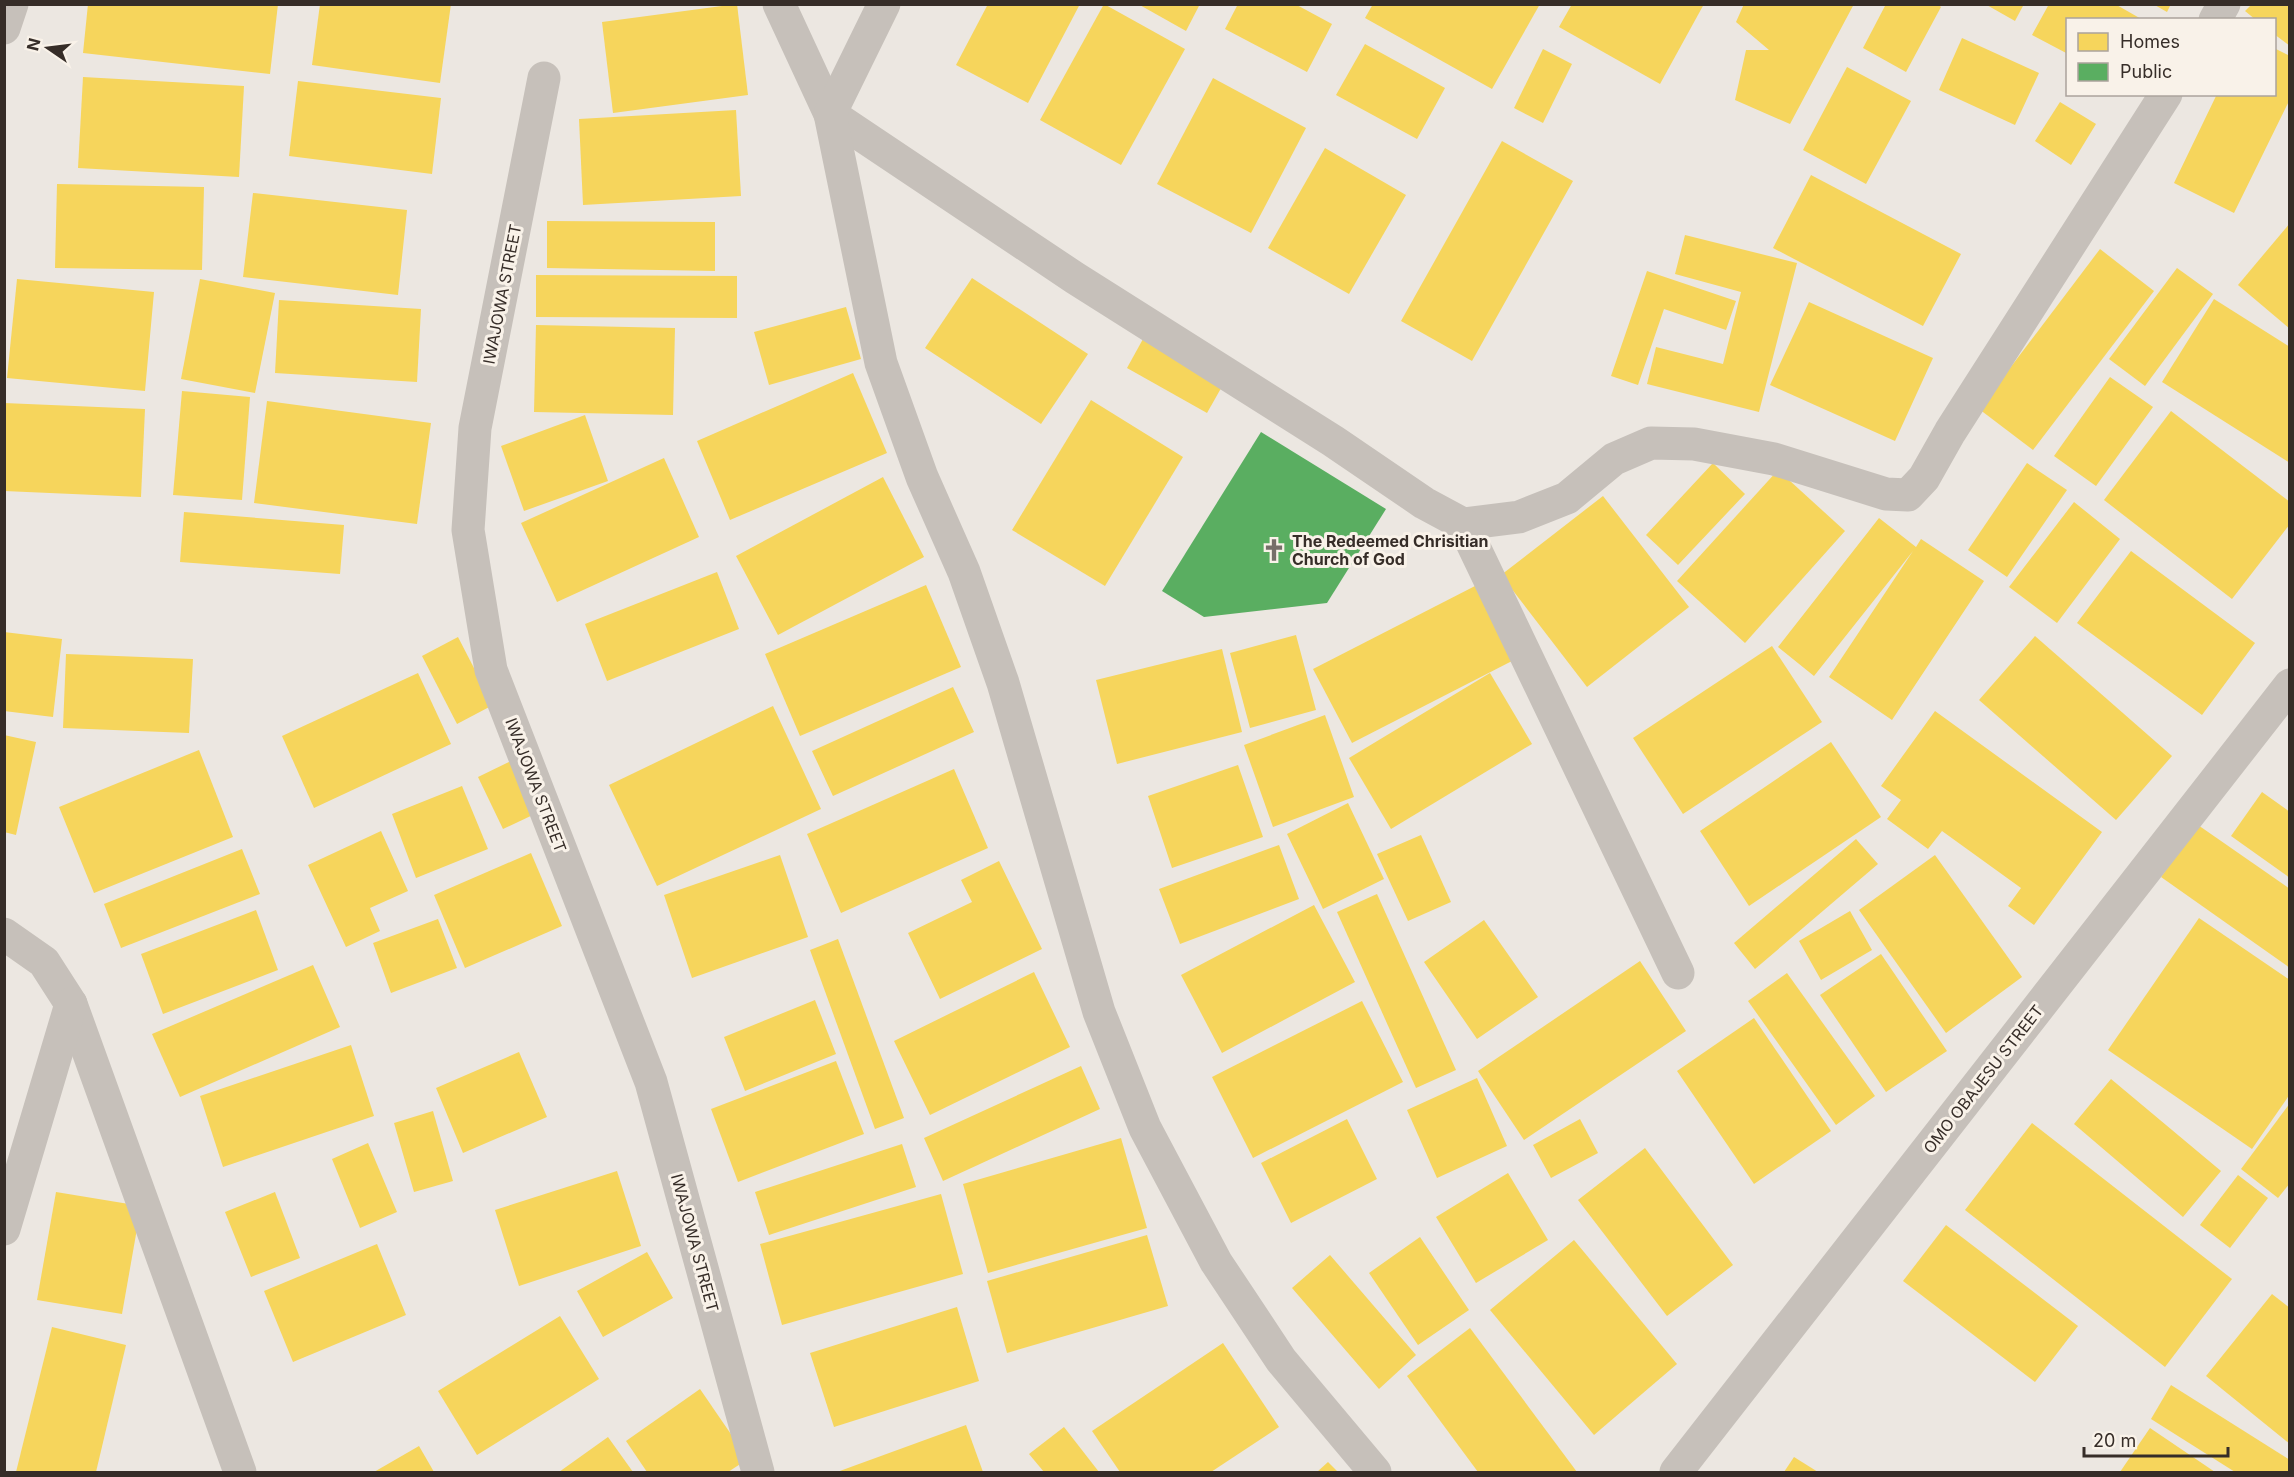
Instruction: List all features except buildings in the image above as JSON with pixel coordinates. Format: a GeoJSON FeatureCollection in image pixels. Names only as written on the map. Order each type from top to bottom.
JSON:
{"type":"FeatureCollection","features":[{"type":"Feature","properties":{"kind":"street"},"geometry":{"type":"LineString","coordinates":[[4,28],[12,4]]}},
{"type":"Feature","properties":{"kind":"street"},"geometry":{"type":"LineString","coordinates":[[779,4],[830,114],[881,363],[922,477],[964,572],[1003,683],[1099,1012],[1144,1128],[1216,1262],[1281,1359],[1376,1473]]}},
{"type":"Feature","properties":{"kind":"street"},"geometry":{"type":"LineString","coordinates":[[830,114],[884,4]]}},
{"type":"Feature","properties":{"kind":"street"},"geometry":{"type":"LineString","coordinates":[[2216,18],[2224,4]]}},
{"type":"Feature","properties":{"kind":"street","name":"IWAJOWA STREET"},"geometry":{"type":"LineString","coordinates":[[544,78],[475,428],[468,530],[491,670],[651,1082],[758,1473]]}},
{"type":"Feature","properties":{"kind":"street"},"geometry":{"type":"LineString","coordinates":[[1463,524],[1519,516],[1567,498],[1614,459],[1651,443],[1694,444],[1774,459],[1886,494],[1908,495],[1924,478],[1950,432],[2165,96]]}},
{"type":"Feature","properties":{"kind":"street"},"geometry":{"type":"LineString","coordinates":[[830,114],[1075,278],[1333,441],[1424,503],[1463,524],[1678,973]]}},
{"type":"Feature","properties":{"kind":"street","name":"OMO OBAJESU STREET"},"geometry":{"type":"LineString","coordinates":[[1676,1473],[2289,685]]}},
{"type":"Feature","properties":{"kind":"street"},"geometry":{"type":"LineString","coordinates":[[4,934],[44,962],[71,1004],[240,1473]]}},
{"type":"Feature","properties":{"kind":"street"},"geometry":{"type":"LineString","coordinates":[[4,1229],[71,1004]]}},
{"type":"Feature","properties":{"kind":"place","name":"The Redeemed Chrisitian Church of God"},"geometry":{"type":"Point","coordinates":[1274,550]}}]}
